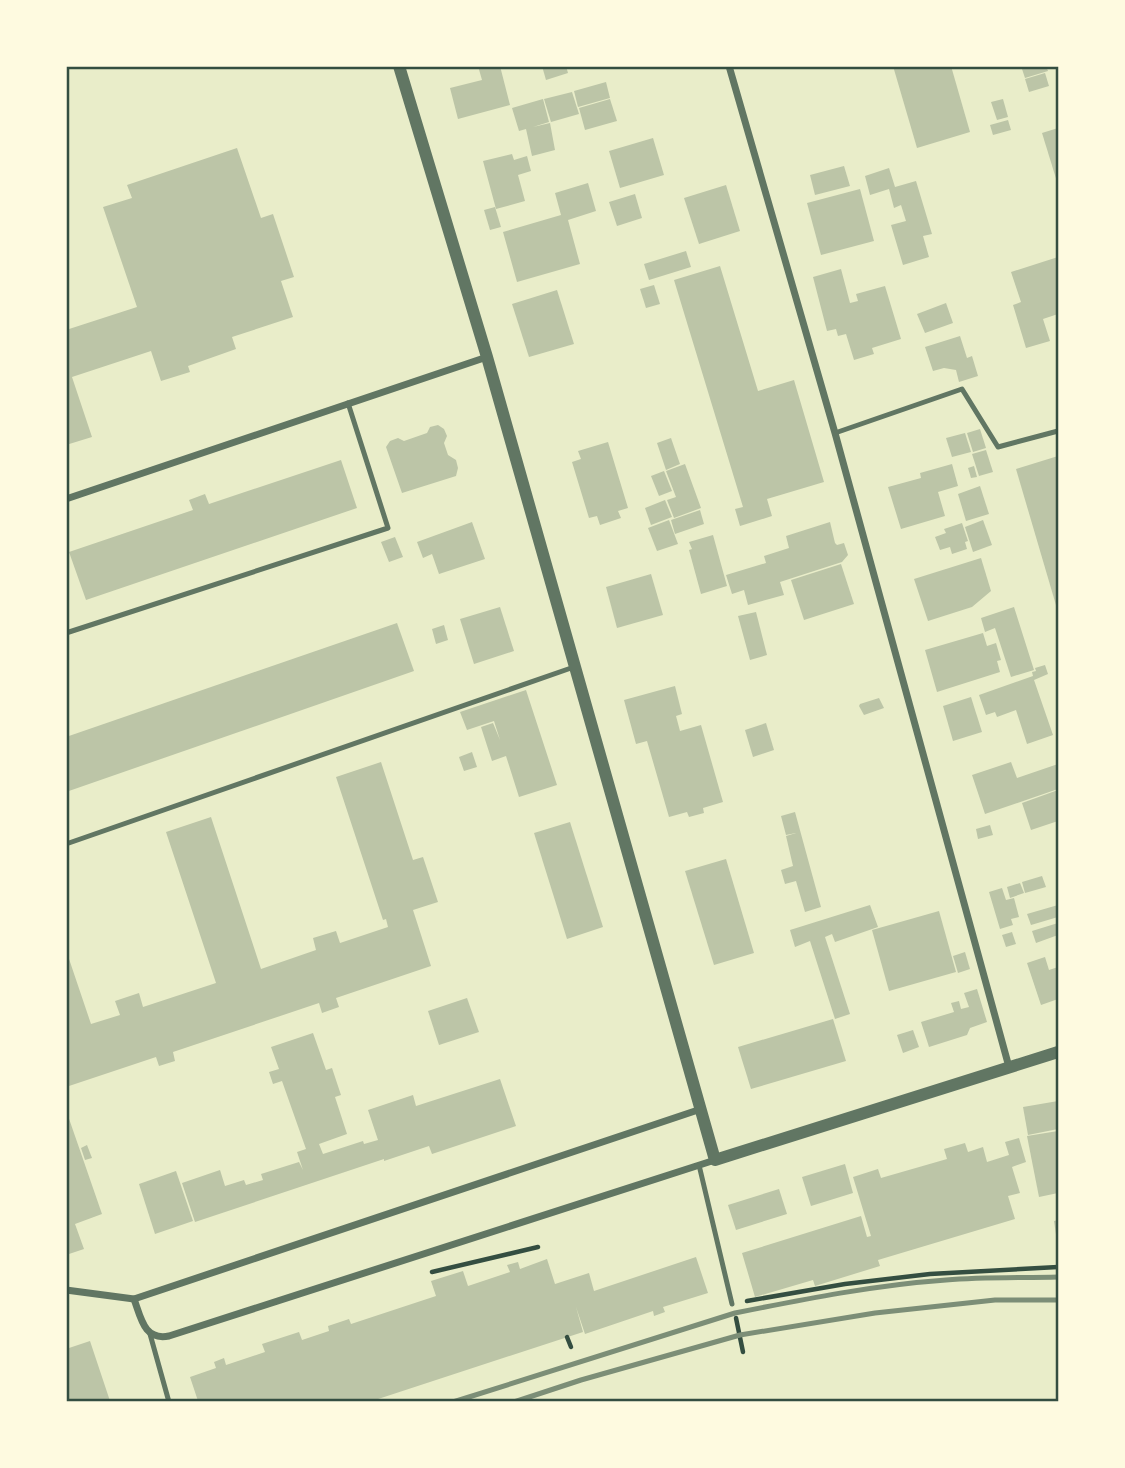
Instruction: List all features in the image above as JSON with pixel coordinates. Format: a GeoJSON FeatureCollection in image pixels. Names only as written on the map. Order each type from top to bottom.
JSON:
{"type":"FeatureCollection","features":[{"type":"Feature","properties":{"kind":"street"},"geometry":{"type":"LineString","coordinates":[[399,66],[488,357],[715,1160]]}},
{"type":"Feature","properties":{"kind":"street"},"geometry":{"type":"LineString","coordinates":[[729,66],[835,433],[1009,1067]]}},
{"type":"Feature","properties":{"kind":"street"},"geometry":{"type":"LineString","coordinates":[[66,499],[488,357]]}},
{"type":"Feature","properties":{"kind":"street"},"geometry":{"type":"LineString","coordinates":[[134,1299],[150,1334],[155,1337],[169,1336],[1059,1052]]}},
{"type":"Feature","properties":{"kind":"street"},"geometry":{"type":"LineString","coordinates":[[66,1290],[134,1299],[701,1110]]}},
{"type":"Feature","properties":{"kind":"lane"},"geometry":{"type":"LineString","coordinates":[[835,433],[962,389],[998,447],[1059,431]]}},
{"type":"Feature","properties":{"kind":"lane"},"geometry":{"type":"LineString","coordinates":[[66,633],[387,528],[348,402]]}},
{"type":"Feature","properties":{"kind":"lane"},"geometry":{"type":"LineString","coordinates":[[66,844],[574,667]]}},
{"type":"Feature","properties":{"kind":"lane"},"geometry":{"type":"LineString","coordinates":[[699,1165],[732,1304]]}},
{"type":"Feature","properties":{"kind":"lane"},"geometry":{"type":"LineString","coordinates":[[150,1334],[169,1402]]}},
{"type":"Feature","properties":{"kind":"path"},"geometry":{"type":"LineString","coordinates":[[743,1352],[732,1304],[845,1284],[930,1274],[1059,1267]]}},
{"type":"Feature","properties":{"kind":"path"},"geometry":{"type":"LineString","coordinates":[[568,1337],[571,1347]]}},
{"type":"Feature","properties":{"kind":"building"},"geometry":{"type":"Polygon","coordinates":[[[478,66],[500,66],[510,105],[458,119],[450,88],[482,80],[478,66]]]}},
{"type":"Feature","properties":{"kind":"building"},"geometry":{"type":"Polygon","coordinates":[[[542,66],[566,66],[568,73],[546,80],[542,66]]]}},
{"type":"Feature","properties":{"kind":"building"},"geometry":{"type":"Polygon","coordinates":[[[893,66],[951,66],[970,132],[917,148],[893,66]]]}},
{"type":"Feature","properties":{"kind":"building"},"geometry":{"type":"Polygon","coordinates":[[[1021,66],[1046,66],[1048,71],[1025,78],[1021,66]]]}},
{"type":"Feature","properties":{"kind":"building"},"geometry":{"type":"Polygon","coordinates":[[[1045,73],[1049,86],[1029,92],[1025,79],[1045,73]]]}},
{"type":"Feature","properties":{"kind":"building"},"geometry":{"type":"Polygon","coordinates":[[[606,82],[610,98],[578,107],[574,91],[606,82]]]}},
{"type":"Feature","properties":{"kind":"building"},"geometry":{"type":"Polygon","coordinates":[[[572,92],[579,114],[551,122],[544,99],[572,92]]]}},
{"type":"Feature","properties":{"kind":"building"},"geometry":{"type":"Polygon","coordinates":[[[543,99],[549,122],[533,127],[550,123],[555,150],[532,156],[526,129],[519,131],[512,108],[543,99]]]}},
{"type":"Feature","properties":{"kind":"building"},"geometry":{"type":"Polygon","coordinates":[[[610,99],[617,121],[585,130],[579,108],[610,99]]]}},
{"type":"Feature","properties":{"kind":"building"},"geometry":{"type":"Polygon","coordinates":[[[1003,99],[1008,117],[997,120],[991,102],[1003,99]]]}},
{"type":"Feature","properties":{"kind":"building"},"geometry":{"type":"Polygon","coordinates":[[[1008,120],[1011,130],[993,135],[990,125],[1008,120]]]}},
{"type":"Feature","properties":{"kind":"building"},"geometry":{"type":"Polygon","coordinates":[[[1058,128],[1058,185],[1042,133],[1058,128]]]}},
{"type":"Feature","properties":{"kind":"building"},"geometry":{"type":"Polygon","coordinates":[[[653,138],[664,175],[620,188],[609,151],[653,138]]]}},
{"type":"Feature","properties":{"kind":"building"},"geometry":{"type":"Polygon","coordinates":[[[237,148],[261,218],[273,214],[294,277],[281,281],[293,317],[232,337],[236,349],[188,366],[190,372],[161,381],[151,351],[72,377],[92,437],[66,445],[66,330],[137,307],[103,207],[132,198],[127,185],[237,148]]]}},
{"type":"Feature","properties":{"kind":"building"},"geometry":{"type":"Polygon","coordinates":[[[512,154],[514,160],[527,156],[531,171],[518,175],[525,201],[496,209],[483,161],[512,154]]]}},
{"type":"Feature","properties":{"kind":"building"},"geometry":{"type":"Polygon","coordinates":[[[844,166],[850,186],[815,195],[810,175],[844,166]]]}},
{"type":"Feature","properties":{"kind":"building"},"geometry":{"type":"Polygon","coordinates":[[[889,168],[895,187],[916,181],[932,234],[923,236],[929,257],[903,265],[891,225],[906,221],[901,205],[894,208],[889,189],[870,195],[865,176],[889,168]]]}},
{"type":"Feature","properties":{"kind":"building"},"geometry":{"type":"Polygon","coordinates":[[[588,183],[596,211],[568,220],[580,264],[517,282],[503,232],[561,215],[555,193],[588,183]]]}},
{"type":"Feature","properties":{"kind":"building"},"geometry":{"type":"Polygon","coordinates":[[[726,185],[740,231],[699,244],[684,198],[726,185]]]}},
{"type":"Feature","properties":{"kind":"building"},"geometry":{"type":"Polygon","coordinates":[[[860,189],[874,241],[821,255],[807,203],[860,189]]]}},
{"type":"Feature","properties":{"kind":"building"},"geometry":{"type":"Polygon","coordinates":[[[635,194],[642,218],[617,226],[609,202],[635,194]]]}},
{"type":"Feature","properties":{"kind":"building"},"geometry":{"type":"Polygon","coordinates":[[[495,207],[501,227],[490,230],[484,210],[495,207]]]}},
{"type":"Feature","properties":{"kind":"building"},"geometry":{"type":"Polygon","coordinates":[[[686,251],[691,267],[649,280],[644,264],[686,251]]]}},
{"type":"Feature","properties":{"kind":"building"},"geometry":{"type":"Polygon","coordinates":[[[1058,257],[1058,314],[1043,319],[1050,341],[1026,348],[1013,305],[1021,302],[1011,272],[1058,257]]]}},
{"type":"Feature","properties":{"kind":"building"},"geometry":{"type":"Polygon","coordinates":[[[720,266],[758,391],[794,380],[824,482],[767,499],[772,516],[740,526],[735,509],[743,507],[674,280],[720,266]]]}},
{"type":"Feature","properties":{"kind":"building"},"geometry":{"type":"Polygon","coordinates":[[[841,269],[850,303],[858,301],[856,294],[885,286],[901,339],[872,348],[874,354],[854,360],[846,334],[838,336],[836,329],[827,331],[813,277],[841,269]]]}},
{"type":"Feature","properties":{"kind":"building"},"geometry":{"type":"Polygon","coordinates":[[[654,285],[660,304],[646,308],[640,289],[654,285]]]}},
{"type":"Feature","properties":{"kind":"building"},"geometry":{"type":"Polygon","coordinates":[[[557,290],[574,344],[529,357],[512,304],[557,290]]]}},
{"type":"Feature","properties":{"kind":"building"},"geometry":{"type":"Polygon","coordinates":[[[946,303],[953,323],[925,333],[917,314],[946,303]]]}},
{"type":"Feature","properties":{"kind":"building"},"geometry":{"type":"Polygon","coordinates":[[[960,336],[967,358],[972,356],[978,376],[959,382],[956,370],[944,368],[933,371],[925,347],[960,336]]]}},
{"type":"Feature","properties":{"kind":"building"},"geometry":{"type":"Polygon","coordinates":[[[438,425],[444,429],[447,436],[444,443],[448,455],[456,460],[456,476],[402,493],[386,447],[390,441],[398,438],[404,441],[427,433],[430,427],[438,425]]]}},
{"type":"Feature","properties":{"kind":"building"},"geometry":{"type":"Polygon","coordinates":[[[980,429],[986,448],[973,452],[967,433],[980,429]]]}},
{"type":"Feature","properties":{"kind":"building"},"geometry":{"type":"Polygon","coordinates":[[[965,433],[971,452],[952,457],[946,438],[965,433]]]}},
{"type":"Feature","properties":{"kind":"building"},"geometry":{"type":"Polygon","coordinates":[[[671,438],[680,464],[666,470],[657,443],[671,438]]]}},
{"type":"Feature","properties":{"kind":"building"},"geometry":{"type":"Polygon","coordinates":[[[608,442],[628,508],[618,511],[621,518],[600,525],[597,516],[589,518],[572,462],[581,459],[578,451],[608,442]]]}},
{"type":"Feature","properties":{"kind":"building"},"geometry":{"type":"Polygon","coordinates":[[[986,450],[993,472],[979,476],[972,454],[986,450]]]}},
{"type":"Feature","properties":{"kind":"building"},"geometry":{"type":"Polygon","coordinates":[[[1058,456],[1058,612],[1016,469],[1058,456]]]}},
{"type":"Feature","properties":{"kind":"building"},"geometry":{"type":"Polygon","coordinates":[[[341,460],[357,508],[86,600],[69,552],[193,510],[189,500],[205,494],[209,504],[341,460]]]}},
{"type":"Feature","properties":{"kind":"building"},"geometry":{"type":"Polygon","coordinates":[[[685,464],[701,508],[674,518],[667,500],[676,497],[666,471],[685,464]]]}},
{"type":"Feature","properties":{"kind":"building"},"geometry":{"type":"Polygon","coordinates":[[[952,464],[958,486],[938,492],[945,516],[901,529],[888,487],[921,478],[920,473],[952,464]]]}},
{"type":"Feature","properties":{"kind":"building"},"geometry":{"type":"Polygon","coordinates":[[[974,466],[977,477],[971,478],[968,468],[974,466]]]}},
{"type":"Feature","properties":{"kind":"building"},"geometry":{"type":"Polygon","coordinates":[[[664,471],[672,491],[659,496],[651,476],[664,471]]]}},
{"type":"Feature","properties":{"kind":"building"},"geometry":{"type":"Polygon","coordinates":[[[980,486],[989,514],[966,521],[958,494],[980,486]]]}},
{"type":"Feature","properties":{"kind":"building"},"geometry":{"type":"Polygon","coordinates":[[[665,500],[672,517],[651,525],[645,508],[665,500]]]}},
{"type":"Feature","properties":{"kind":"building"},"geometry":{"type":"Polygon","coordinates":[[[700,510],[704,524],[675,534],[671,520],[700,510]]]}},
{"type":"Feature","properties":{"kind":"building"},"geometry":{"type":"Polygon","coordinates":[[[669,520],[678,544],[657,551],[648,528],[669,520]]]}},
{"type":"Feature","properties":{"kind":"building"},"geometry":{"type":"Polygon","coordinates":[[[983,520],[992,545],[973,552],[965,527],[983,520]]]}},
{"type":"Feature","properties":{"kind":"building"},"geometry":{"type":"Polygon","coordinates":[[[472,522],[485,559],[439,574],[432,554],[423,558],[417,542],[472,522]]]}},
{"type":"Feature","properties":{"kind":"building"},"geometry":{"type":"Polygon","coordinates":[[[830,522],[835,543],[844,543],[848,555],[842,562],[780,582],[784,595],[748,605],[744,590],[732,594],[726,575],[766,563],[764,556],[789,548],[786,536],[830,522]]]}},
{"type":"Feature","properties":{"kind":"building"},"geometry":{"type":"Polygon","coordinates":[[[962,523],[968,541],[965,542],[967,549],[952,554],[950,547],[940,550],[935,537],[946,533],[944,529],[962,523]]]}},
{"type":"Feature","properties":{"kind":"building"},"geometry":{"type":"Polygon","coordinates":[[[713,535],[727,586],[701,594],[689,542],[713,535]]]}},
{"type":"Feature","properties":{"kind":"building"},"geometry":{"type":"Polygon","coordinates":[[[395,537],[403,557],[389,562],[381,542],[395,537]]]}},
{"type":"Feature","properties":{"kind":"building"},"geometry":{"type":"Polygon","coordinates":[[[981,558],[991,591],[972,607],[928,621],[914,579],[981,558]]]}},
{"type":"Feature","properties":{"kind":"building"},"geometry":{"type":"Polygon","coordinates":[[[841,564],[854,604],[804,620],[791,580],[841,564]]]}},
{"type":"Feature","properties":{"kind":"building"},"geometry":{"type":"Polygon","coordinates":[[[651,574],[663,615],[617,628],[606,587],[651,574]]]}},
{"type":"Feature","properties":{"kind":"building"},"geometry":{"type":"Polygon","coordinates":[[[500,607],[514,651],[474,664],[460,619],[500,607]]]}},
{"type":"Feature","properties":{"kind":"building"},"geometry":{"type":"Polygon","coordinates":[[[1014,607],[1034,670],[1011,677],[995,628],[985,632],[981,618],[1014,607]]]}},
{"type":"Feature","properties":{"kind":"building"},"geometry":{"type":"Polygon","coordinates":[[[756,612],[767,655],[750,660],[738,616],[756,612]]]}},
{"type":"Feature","properties":{"kind":"building"},"geometry":{"type":"Polygon","coordinates":[[[397,623],[414,671],[66,792],[66,737],[397,623]]]}},
{"type":"Feature","properties":{"kind":"building"},"geometry":{"type":"Polygon","coordinates":[[[444,625],[448,640],[436,644],[432,629],[444,625]]]}},
{"type":"Feature","properties":{"kind":"building"},"geometry":{"type":"Polygon","coordinates":[[[983,633],[987,646],[996,643],[1001,660],[997,661],[1000,672],[937,692],[925,650],[983,633]]]}},
{"type":"Feature","properties":{"kind":"building"},"geometry":{"type":"Polygon","coordinates":[[[1045,665],[1048,674],[1034,680],[1053,735],[1027,744],[1016,710],[997,717],[995,712],[986,715],[979,695],[1033,676],[1035,668],[1045,665]]]}},
{"type":"Feature","properties":{"kind":"building"},"geometry":{"type":"Polygon","coordinates":[[[675,686],[682,714],[676,716],[680,731],[701,725],[723,802],[703,808],[704,813],[689,817],[687,812],[669,817],[647,741],[636,744],[624,700],[675,686]]]}},
{"type":"Feature","properties":{"kind":"building"},"geometry":{"type":"Polygon","coordinates":[[[526,690],[557,785],[519,797],[506,756],[492,761],[481,727],[493,723],[500,740],[494,721],[467,730],[460,712],[526,690]]]}},
{"type":"Feature","properties":{"kind":"building"},"geometry":{"type":"Polygon","coordinates":[[[971,697],[982,732],[953,741],[943,706],[971,697]]]}},
{"type":"Feature","properties":{"kind":"building"},"geometry":{"type":"Polygon","coordinates":[[[879,698],[884,708],[864,715],[860,704],[879,698]]]}},
{"type":"Feature","properties":{"kind":"building"},"geometry":{"type":"Polygon","coordinates":[[[766,723],[774,750],[753,757],[745,730],[766,723]]]}},
{"type":"Feature","properties":{"kind":"building"},"geometry":{"type":"Polygon","coordinates":[[[472,752],[477,767],[464,771],[459,757],[472,752]]]}},
{"type":"Feature","properties":{"kind":"building"},"geometry":{"type":"Polygon","coordinates":[[[381,762],[413,860],[423,857],[438,902],[413,910],[431,966],[336,998],[339,1007],[322,1013],[319,1003],[173,1052],[175,1061],[159,1066],[156,1057],[66,1087],[66,950],[91,1024],[120,1015],[115,1001],[139,993],[143,1007],[216,983],[166,832],[211,817],[261,969],[316,950],[313,938],[336,931],[340,943],[388,927],[386,919],[383,920],[336,777],[381,762]]]}},
{"type":"Feature","properties":{"kind":"building"},"geometry":{"type":"Polygon","coordinates":[[[1011,762],[1017,778],[1058,764],[1058,789],[985,814],[972,775],[1011,762]]]}},
{"type":"Feature","properties":{"kind":"building"},"geometry":{"type":"Polygon","coordinates":[[[1058,790],[1058,821],[1031,830],[1022,803],[1058,790]]]}},
{"type":"Feature","properties":{"kind":"building"},"geometry":{"type":"Polygon","coordinates":[[[795,812],[821,907],[805,912],[796,881],[785,884],[781,870],[793,866],[786,836],[796,833],[786,835],[781,816],[795,812]]]}},
{"type":"Feature","properties":{"kind":"building"},"geometry":{"type":"Polygon","coordinates":[[[570,822],[603,927],[567,939],[534,833],[570,822]]]}},
{"type":"Feature","properties":{"kind":"building"},"geometry":{"type":"Polygon","coordinates":[[[990,825],[993,835],[978,839],[976,829],[990,825]]]}},
{"type":"Feature","properties":{"kind":"building"},"geometry":{"type":"Polygon","coordinates":[[[726,859],[754,953],[714,965],[685,871],[726,859]]]}},
{"type":"Feature","properties":{"kind":"building"},"geometry":{"type":"Polygon","coordinates":[[[1042,876],[1046,887],[1025,893],[1022,882],[1042,876]]]}},
{"type":"Feature","properties":{"kind":"building"},"geometry":{"type":"Polygon","coordinates":[[[1020,883],[1024,893],[1010,898],[1007,887],[1020,883]]]}},
{"type":"Feature","properties":{"kind":"building"},"geometry":{"type":"Polygon","coordinates":[[[1002,888],[1006,900],[1014,898],[1019,917],[1011,919],[1013,925],[1000,929],[989,892],[1002,888]]]}},
{"type":"Feature","properties":{"kind":"building"},"geometry":{"type":"Polygon","coordinates":[[[870,905],[878,927],[835,942],[832,934],[825,937],[850,1014],[835,1019],[810,941],[795,947],[790,930],[870,905]]]}},
{"type":"Feature","properties":{"kind":"building"},"geometry":{"type":"Polygon","coordinates":[[[1058,905],[1058,917],[1031,925],[1027,914],[1058,905]]]}},
{"type":"Feature","properties":{"kind":"building"},"geometry":{"type":"Polygon","coordinates":[[[939,911],[956,972],[889,991],[872,930],[939,911]]]}},
{"type":"Feature","properties":{"kind":"building"},"geometry":{"type":"Polygon","coordinates":[[[1058,923],[1058,935],[1036,943],[1032,931],[1058,923]]]}},
{"type":"Feature","properties":{"kind":"building"},"geometry":{"type":"Polygon","coordinates":[[[1012,932],[1016,944],[1006,947],[1002,935],[1012,932]]]}},
{"type":"Feature","properties":{"kind":"building"},"geometry":{"type":"Polygon","coordinates":[[[965,952],[970,969],[958,973],[953,956],[965,952]]]}},
{"type":"Feature","properties":{"kind":"building"},"geometry":{"type":"Polygon","coordinates":[[[1045,957],[1049,970],[1058,967],[1058,999],[1041,1005],[1027,963],[1045,957]]]}},
{"type":"Feature","properties":{"kind":"building"},"geometry":{"type":"Polygon","coordinates":[[[977,989],[987,1022],[970,1028],[967,1035],[929,1047],[921,1022],[954,1012],[951,1003],[959,1001],[961,1009],[969,1007],[964,993],[977,989]]]}},
{"type":"Feature","properties":{"kind":"building"},"geometry":{"type":"Polygon","coordinates":[[[467,998],[479,1032],[439,1045],[428,1011],[467,998]]]}},
{"type":"Feature","properties":{"kind":"building"},"geometry":{"type":"Polygon","coordinates":[[[833,1019],[846,1061],[751,1089],[738,1047],[833,1019]]]}},
{"type":"Feature","properties":{"kind":"building"},"geometry":{"type":"Polygon","coordinates":[[[913,1030],[919,1047],[903,1053],[897,1035],[913,1030]]]}},
{"type":"Feature","properties":{"kind":"building"},"geometry":{"type":"Polygon","coordinates":[[[313,1033],[326,1070],[332,1068],[341,1095],[335,1097],[347,1134],[319,1144],[323,1154],[363,1141],[364,1144],[378,1140],[368,1110],[413,1095],[416,1106],[500,1079],[516,1126],[432,1154],[429,1146],[384,1159],[195,1222],[182,1183],[220,1170],[225,1186],[244,1180],[246,1185],[263,1180],[261,1174],[299,1162],[303,1170],[297,1152],[306,1149],[282,1081],[273,1084],[269,1072],[279,1069],[271,1047],[313,1033]]]}},
{"type":"Feature","properties":{"kind":"building"},"geometry":{"type":"Polygon","coordinates":[[[1058,1101],[1058,1129],[1028,1135],[1023,1107],[1058,1101]]]}},
{"type":"Feature","properties":{"kind":"building"},"geometry":{"type":"Polygon","coordinates":[[[66,1110],[102,1214],[75,1224],[84,1249],[66,1255],[66,1110]]]}},
{"type":"Feature","properties":{"kind":"building"},"geometry":{"type":"Polygon","coordinates":[[[1058,1131],[1058,1193],[1039,1197],[1027,1136],[1058,1131]]]}},
{"type":"Feature","properties":{"kind":"building"},"geometry":{"type":"Polygon","coordinates":[[[1019,1138],[1026,1162],[1012,1167],[1020,1193],[1008,1196],[1015,1219],[878,1260],[880,1266],[815,1286],[813,1280],[755,1297],[742,1253],[861,1216],[867,1237],[871,1236],[853,1177],[878,1169],[881,1178],[947,1159],[944,1149],[965,1143],[968,1152],[983,1147],[987,1162],[1009,1155],[1005,1142],[1019,1138]]]}},
{"type":"Feature","properties":{"kind":"building"},"geometry":{"type":"Polygon","coordinates":[[[87,1145],[92,1158],[85,1160],[81,1148],[87,1145]]]}},
{"type":"Feature","properties":{"kind":"building"},"geometry":{"type":"Polygon","coordinates":[[[845,1164],[853,1193],[811,1206],[802,1177],[845,1164]]]}},
{"type":"Feature","properties":{"kind":"building"},"geometry":{"type":"Polygon","coordinates":[[[176,1171],[193,1221],[155,1234],[139,1184],[176,1171]]]}},
{"type":"Feature","properties":{"kind":"building"},"geometry":{"type":"Polygon","coordinates":[[[779,1189],[787,1214],[736,1230],[728,1205],[779,1189]]]}},
{"type":"Feature","properties":{"kind":"building"},"geometry":{"type":"Polygon","coordinates":[[[1058,1220],[1058,1241],[1057,1241],[1054,1221],[1058,1220]]]}},
{"type":"Feature","properties":{"kind":"building"},"geometry":{"type":"Polygon","coordinates":[[[696,1257],[708,1293],[663,1307],[665,1312],[654,1316],[653,1311],[585,1334],[576,1307],[583,1332],[372,1401],[198,1401],[190,1377],[216,1368],[214,1362],[224,1358],[226,1365],[265,1352],[262,1344],[299,1332],[302,1340],[329,1331],[328,1326],[349,1319],[351,1324],[436,1296],[431,1281],[463,1271],[468,1286],[510,1272],[507,1265],[518,1262],[520,1269],[547,1259],[555,1284],[589,1273],[594,1291],[696,1257]]]}},
{"type":"Feature","properties":{"kind":"building"},"geometry":{"type":"Polygon","coordinates":[[[90,1341],[110,1401],[66,1401],[66,1349],[90,1341]]]}},
{"type":"Feature","properties":{"kind":"railway"},"geometry":{"type":"LineString","coordinates":[[453,1402],[735,1313],[840,1293],[919,1282],[1058,1277]]}},
{"type":"Feature","properties":{"kind":"railway"},"geometry":{"type":"LineString","coordinates":[[514,1402],[740,1335],[875,1313],[995,1300],[1058,1300]]}}]}
